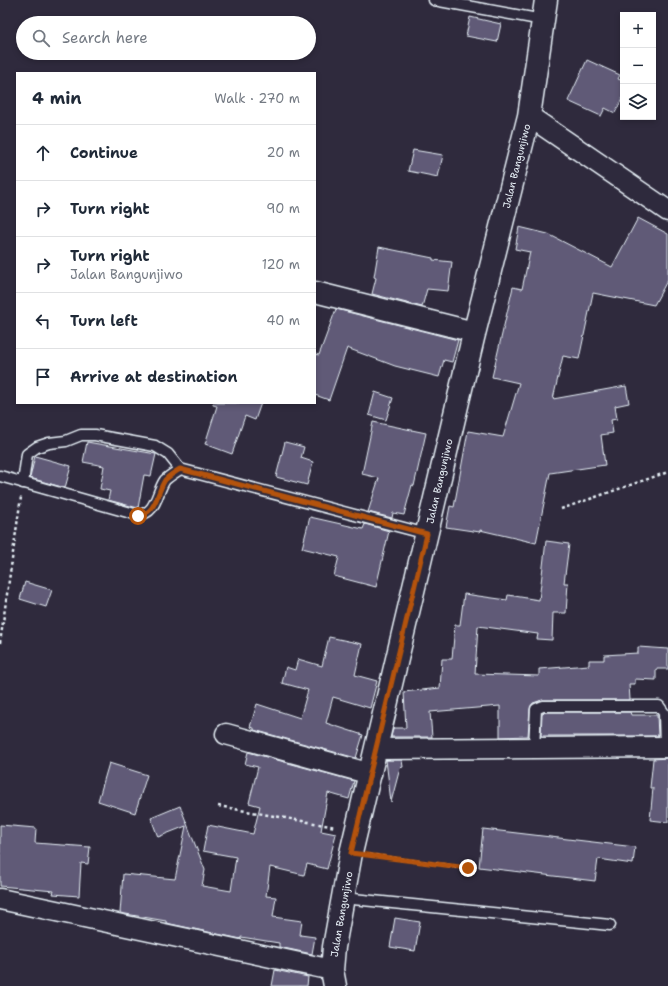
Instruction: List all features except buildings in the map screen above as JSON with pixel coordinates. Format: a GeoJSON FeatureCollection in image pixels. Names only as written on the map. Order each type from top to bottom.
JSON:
{"type":"FeatureCollection","features":[{"type":"Feature","properties":{"kind":"main road","name":"Jalan Bangunjiwo"},"geometry":{"type":"LineString","coordinates":[[334,978],[334,946],[351,853],[377,749],[474,332],[529,116],[544,10]]}},
{"type":"Feature","properties":{"kind":"street"},"geometry":{"type":"LineString","coordinates":[[529,116],[668,211]]}},
{"type":"Feature","properties":{"kind":"street"},"geometry":{"type":"LineString","coordinates":[[316,292],[474,332]]}},
{"type":"Feature","properties":{"kind":"street"},"geometry":{"type":"LineString","coordinates":[[226,734],[371,774]]}},
{"type":"Feature","properties":{"kind":"street"},"geometry":{"type":"LineString","coordinates":[[377,749],[666,747]]}},
{"type":"Feature","properties":{"kind":"street"},"geometry":{"type":"LineString","coordinates":[[0,899],[334,978]]}},
{"type":"Feature","properties":{"kind":"lane"},"geometry":{"type":"LineString","coordinates":[[434,0],[544,10]]}},
{"type":"Feature","properties":{"kind":"lane"},"geometry":{"type":"LineString","coordinates":[[23,483],[27,454],[37,447],[81,436],[95,435],[155,446],[168,454],[180,469],[427,534]]}},
{"type":"Feature","properties":{"kind":"lane"},"geometry":{"type":"LineString","coordinates":[[0,476],[138,516],[146,514],[152,509],[166,480],[180,469]]}},
{"type":"Feature","properties":{"kind":"lane"},"geometry":{"type":"LineString","coordinates":[[534,747],[534,716],[536,709],[543,706],[659,706],[664,713],[666,747]]}},
{"type":"Feature","properties":{"kind":"lane"},"geometry":{"type":"LineString","coordinates":[[343,898],[610,925]]}},
{"type":"Feature","properties":{"kind":"path"},"geometry":{"type":"LineString","coordinates":[[561,509],[668,472]]}},
{"type":"Feature","properties":{"kind":"path"},"geometry":{"type":"LineString","coordinates":[[0,643],[23,483]]}},
{"type":"Feature","properties":{"kind":"path"},"geometry":{"type":"LineString","coordinates":[[218,806],[356,831]]}},
{"type":"Feature","properties":{"kind":"path"},"geometry":{"type":"LineString","coordinates":[[351,853],[468,868]]}},
{"type":"Feature","properties":{"kind":"route"},"geometry":{"type":"LineString","coordinates":[[138,516],[146,514],[152,509],[166,480],[180,469],[427,534],[351,853],[468,868]]}}]}
